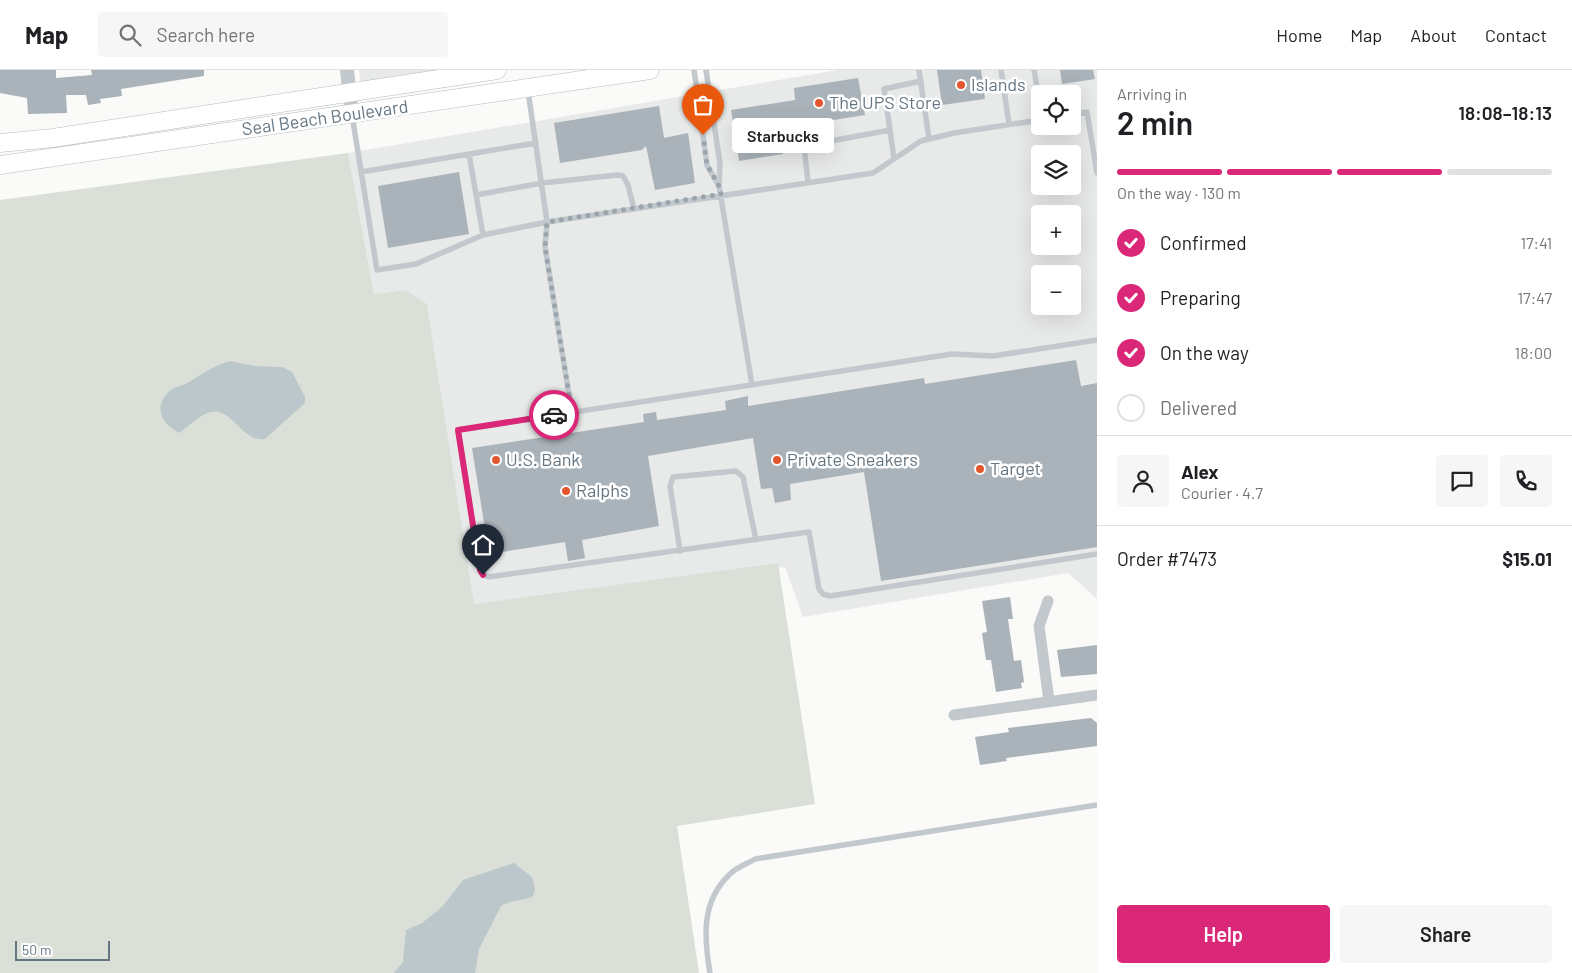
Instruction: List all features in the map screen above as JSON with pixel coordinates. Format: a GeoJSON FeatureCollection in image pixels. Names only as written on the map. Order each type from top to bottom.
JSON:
{"type":"FeatureCollection","features":[{"type":"Feature","properties":{"kind":"main road","name":"Seal Beach Boulevard"},"geometry":{"type":"LineString","coordinates":[[0,143],[53,138],[497,70]]}},
{"type":"Feature","properties":{"kind":"main road","name":"Seal Beach Boulevard"},"geometry":{"type":"LineString","coordinates":[[0,165],[650,70]]}},
{"type":"Feature","properties":{"kind":"street"},"geometry":{"type":"LineString","coordinates":[[347,70],[352,114]]}},
{"type":"Feature","properties":{"kind":"street"},"geometry":{"type":"LineString","coordinates":[[1048,601],[1039,626],[1049,701]]}},
{"type":"Feature","properties":{"kind":"street"},"geometry":{"type":"LineString","coordinates":[[954,715],[1097,695]]}},
{"type":"Feature","properties":{"kind":"lane"},"geometry":{"type":"LineString","coordinates":[[694,70],[707,165],[719,186],[721,194],[752,385]]}},
{"type":"Feature","properties":{"kind":"lane"},"geometry":{"type":"LineString","coordinates":[[706,70],[720,164],[719,186]]}},
{"type":"Feature","properties":{"kind":"lane"},"geometry":{"type":"LineString","coordinates":[[919,70],[929,139]]}},
{"type":"Feature","properties":{"kind":"lane"},"geometry":{"type":"LineString","coordinates":[[1001,70],[1010,124]]}},
{"type":"Feature","properties":{"kind":"lane"},"geometry":{"type":"LineString","coordinates":[[1034,70],[1037,85]]}},
{"type":"Feature","properties":{"kind":"lane"},"geometry":{"type":"LineString","coordinates":[[894,159],[884,89],[921,81]]}},
{"type":"Feature","properties":{"kind":"lane"},"geometry":{"type":"LineString","coordinates":[[528,89],[547,222],[545,247],[572,412]]}},
{"type":"Feature","properties":{"kind":"lane"},"geometry":{"type":"LineString","coordinates":[[1081,113],[1088,112],[1097,173]]}},
{"type":"Feature","properties":{"kind":"lane"},"geometry":{"type":"LineString","coordinates":[[352,114],[377,270],[416,264],[483,235],[547,222],[721,194],[873,173],[922,141],[1031,121]]}},
{"type":"Feature","properties":{"kind":"lane"},"geometry":{"type":"LineString","coordinates":[[808,182],[804,146],[890,130]]}},
{"type":"Feature","properties":{"kind":"lane"},"geometry":{"type":"LineString","coordinates":[[361,172],[536,143]]}},
{"type":"Feature","properties":{"kind":"lane"},"geometry":{"type":"LineString","coordinates":[[469,154],[483,235]]}},
{"type":"Feature","properties":{"kind":"lane"},"geometry":{"type":"LineString","coordinates":[[476,194],[542,183],[616,174],[623,176],[628,185],[634,208]]}},
{"type":"Feature","properties":{"kind":"lane"},"geometry":{"type":"LineString","coordinates":[[1097,340],[993,356],[952,354],[458,430],[480,570],[483,575],[494,576],[809,532],[819,589],[823,594],[830,596],[1097,554]]}},
{"type":"Feature","properties":{"kind":"lane"},"geometry":{"type":"LineString","coordinates":[[680,550],[670,486],[673,477],[736,470],[743,477],[756,540]]}},
{"type":"Feature","properties":{"kind":"lane"},"geometry":{"type":"LineString","coordinates":[[710,973],[705,941],[707,914],[712,897],[729,874],[756,859],[1097,805]]}},
{"type":"Feature","properties":{"kind":"shaded area"},"geometry":{"type":"Polygon","coordinates":[[[359,70],[442,70],[361,83],[359,70]]]}},
{"type":"Feature","properties":{"kind":"shaded area"},"geometry":{"type":"Polygon","coordinates":[[[838,70],[1097,70],[1097,599],[1068,573],[803,617],[785,567],[474,605],[427,304],[406,290],[374,294],[348,153],[838,70]]]}},
{"type":"Feature","properties":{"kind":"shaded area"},"geometry":{"type":"Polygon","coordinates":[[[348,153],[374,294],[406,290],[427,304],[474,604],[778,563],[815,804],[677,826],[699,973],[0,973],[0,200],[348,153]]]}},
{"type":"Feature","properties":{"kind":"shaded area"},"geometry":{"type":"Polygon","coordinates":[[[230,361],[254,366],[282,367],[292,372],[305,397],[305,403],[265,439],[256,439],[249,435],[222,413],[205,414],[179,433],[167,424],[160,408],[165,396],[171,390],[214,367],[230,361]]]}},
{"type":"Feature","properties":{"kind":"shaded area"},"geometry":{"type":"Polygon","coordinates":[[[514,863],[532,877],[535,890],[533,896],[501,906],[479,949],[475,973],[394,973],[403,962],[406,930],[422,923],[442,907],[463,880],[514,863]]]}},
{"type":"Feature","properties":{"kind":"building"},"geometry":{"type":"Polygon","coordinates":[[[0,70],[56,70],[56,78],[92,75],[91,70],[204,70],[204,76],[121,89],[122,96],[100,99],[101,103],[88,105],[86,95],[66,95],[67,113],[28,114],[27,98],[0,93],[0,70]]]}},
{"type":"Feature","properties":{"kind":"building","name":"Islands"},"geometry":{"type":"Polygon","coordinates":[[[937,70],[981,70],[985,99],[942,105],[937,70]]]}},
{"type":"Feature","properties":{"kind":"building"},"geometry":{"type":"Polygon","coordinates":[[[1060,70],[1093,70],[1095,79],[1062,84],[1060,70]]]}},
{"type":"Feature","properties":{"kind":"building"},"geometry":{"type":"Polygon","coordinates":[[[858,78],[865,115],[784,128],[786,138],[781,139],[783,154],[739,161],[731,110],[795,100],[794,88],[858,78]]]}},
{"type":"Feature","properties":{"kind":"building"},"geometry":{"type":"Polygon","coordinates":[[[659,106],[664,138],[688,133],[695,183],[655,190],[646,146],[642,150],[560,163],[554,123],[659,106]]]}},
{"type":"Feature","properties":{"kind":"building"},"geometry":{"type":"Polygon","coordinates":[[[459,172],[469,234],[388,248],[378,186],[459,172]]]}},
{"type":"Feature","properties":{"kind":"building"},"geometry":{"type":"Polygon","coordinates":[[[1076,360],[1081,386],[1097,383],[1097,547],[881,581],[864,472],[790,484],[791,500],[775,503],[772,488],[761,489],[753,438],[648,456],[659,526],[582,540],[585,558],[568,561],[565,542],[489,554],[472,448],[644,422],[643,414],[656,412],[657,420],[726,410],[725,401],[748,396],[748,406],[924,378],[925,384],[1076,360]]]}},
{"type":"Feature","properties":{"kind":"building"},"geometry":{"type":"Polygon","coordinates":[[[1010,597],[1013,619],[1008,619],[1014,661],[1021,660],[1024,682],[1021,683],[1022,688],[996,692],[991,660],[986,660],[982,633],[987,632],[982,601],[1010,597]]]}},
{"type":"Feature","properties":{"kind":"building"},"geometry":{"type":"Polygon","coordinates":[[[1097,645],[1097,674],[1061,677],[1057,650],[1097,645]]]}},
{"type":"Feature","properties":{"kind":"building"},"geometry":{"type":"Polygon","coordinates":[[[1091,718],[1097,723],[1097,746],[1006,758],[1007,761],[980,765],[975,737],[1009,732],[1008,728],[1091,718]]]}},
{"type":"Feature","properties":{"kind":"way so far"},"geometry":{"type":"LineString","coordinates":[[554,415],[572,412],[545,247],[547,222],[721,194],[719,186],[707,165],[703,135]]}},
{"type":"Feature","properties":{"kind":"place","name":"Islands"},"geometry":{"type":"Point","coordinates":[961,85]}},
{"type":"Feature","properties":{"kind":"place","name":"The UPS Store"},"geometry":{"type":"Point","coordinates":[819,103]}},
{"type":"Feature","properties":{"kind":"place","name":"Starbucks"},"geometry":{"type":"Point","coordinates":[703,135]}},
{"type":"Feature","properties":{"kind":"place","name":"U.S. Bank"},"geometry":{"type":"Point","coordinates":[496,460]}},
{"type":"Feature","properties":{"kind":"place","name":"Private Sneakers"},"geometry":{"type":"Point","coordinates":[777,460]}},
{"type":"Feature","properties":{"kind":"place","name":"Target"},"geometry":{"type":"Point","coordinates":[980,469]}},
{"type":"Feature","properties":{"kind":"place","name":"Ralphs"},"geometry":{"type":"Point","coordinates":[566,491]}},
{"type":"Feature","properties":{"kind":"route"},"geometry":{"type":"LineString","coordinates":[[483,575],[480,570],[458,430],[554,415]]}}]}
